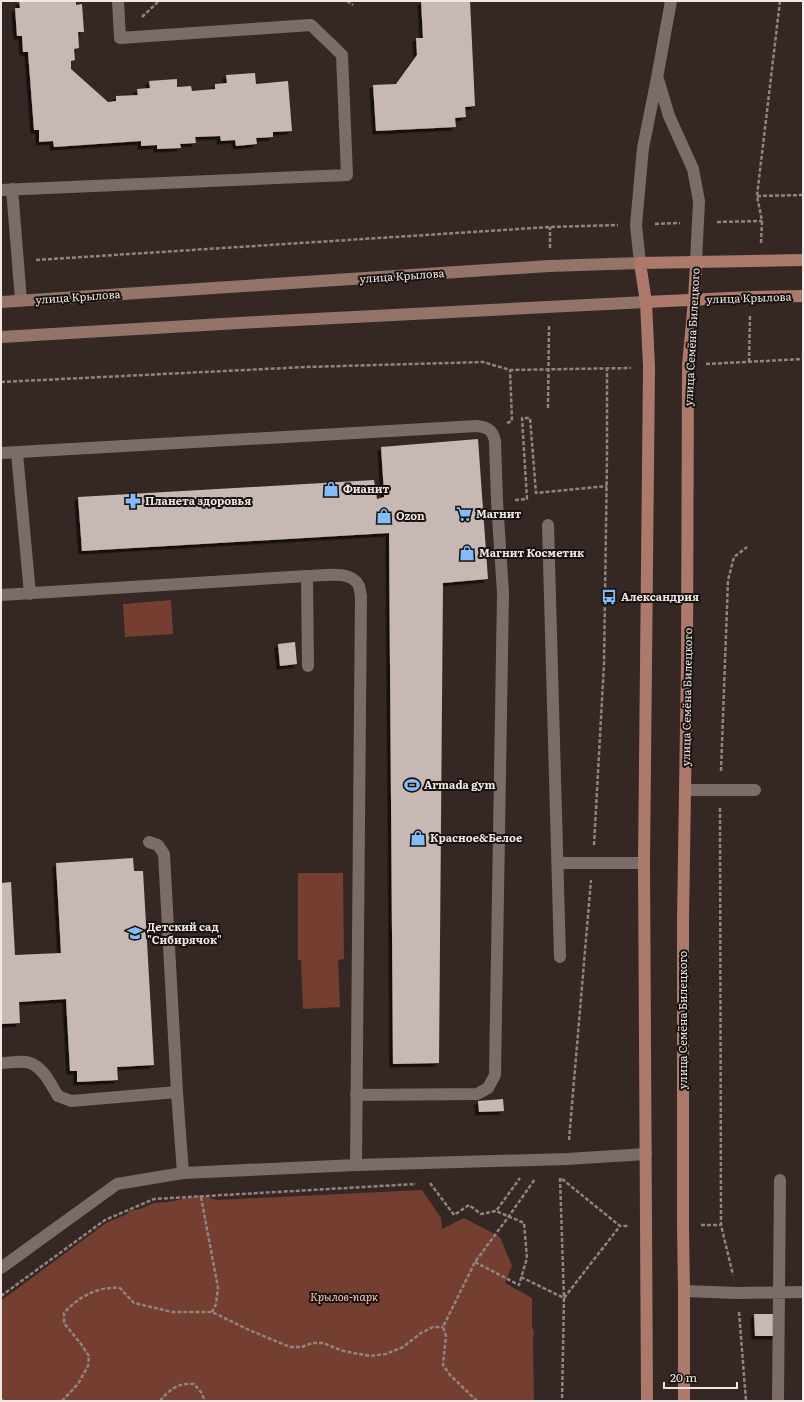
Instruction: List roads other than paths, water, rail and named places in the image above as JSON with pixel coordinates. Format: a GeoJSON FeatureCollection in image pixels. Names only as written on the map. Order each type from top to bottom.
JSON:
{"type":"FeatureCollection","features":[{"type":"Feature","properties":{"kind":"main road","name":"улица Крылова"},"geometry":{"type":"LineString","coordinates":[[1,302],[549,266],[803,260]]}},
{"type":"Feature","properties":{"kind":"main road","name":"улица Семёна Билецкого"},"geometry":{"type":"LineString","coordinates":[[684,1401],[683,937],[686,790],[688,365],[696,262]]}},
{"type":"Feature","properties":{"kind":"main road"},"geometry":{"type":"LineString","coordinates":[[640,263],[646,302],[649,375],[644,863],[647,1401]]}},
{"type":"Feature","properties":{"kind":"main road","name":"улица Крылова"},"geometry":{"type":"LineString","coordinates":[[1,337],[646,302],[803,296]]}},
{"type":"Feature","properties":{"kind":"street"},"geometry":{"type":"LineString","coordinates":[[21,300],[18,262],[6,190],[347,175],[342,55],[311,25],[120,38],[118,1]]}},
{"type":"Feature","properties":{"kind":"street","name":"улица Семёна Билецкого"},"geometry":{"type":"LineString","coordinates":[[671,1],[657,78],[669,116],[693,169],[699,201],[696,262]]}},
{"type":"Feature","properties":{"kind":"street"},"geometry":{"type":"LineString","coordinates":[[640,263],[636,224],[643,148],[657,78]]}},
{"type":"Feature","properties":{"kind":"street"},"geometry":{"type":"LineString","coordinates":[[1,453],[477,426],[484,426],[491,430],[494,434],[496,501],[503,593],[495,1075],[488,1088],[477,1094],[356,1095]]}},
{"type":"Feature","properties":{"kind":"street"},"geometry":{"type":"LineString","coordinates":[[17,452],[30,594]]}},
{"type":"Feature","properties":{"kind":"street"},"geometry":{"type":"LineString","coordinates":[[548,525],[560,957]]}},
{"type":"Feature","properties":{"kind":"street"},"geometry":{"type":"LineString","coordinates":[[1,595],[343,575],[352,579],[359,586],[361,596],[356,1165]]}},
{"type":"Feature","properties":{"kind":"street"},"geometry":{"type":"LineString","coordinates":[[307,576],[308,666]]}},
{"type":"Feature","properties":{"kind":"street"},"geometry":{"type":"LineString","coordinates":[[686,790],[755,790]]}},
{"type":"Feature","properties":{"kind":"street"},"geometry":{"type":"LineString","coordinates":[[149,842],[158,845],[164,854],[183,1173]]}},
{"type":"Feature","properties":{"kind":"street"},"geometry":{"type":"LineString","coordinates":[[558,863],[644,863]]}},
{"type":"Feature","properties":{"kind":"street"},"geometry":{"type":"LineString","coordinates":[[1,1063],[29,1063],[39,1069],[49,1081],[58,1096],[72,1101],[177,1092]]}},
{"type":"Feature","properties":{"kind":"street"},"geometry":{"type":"LineString","coordinates":[[1,1268],[117,1184],[183,1173],[356,1165],[567,1159],[646,1154]]}},
{"type":"Feature","properties":{"kind":"street"},"geometry":{"type":"LineString","coordinates":[[778,1401],[780,1180]]}},
{"type":"Feature","properties":{"kind":"street"},"geometry":{"type":"LineString","coordinates":[[684,1291],[738,1293],[803,1292]]}},
{"type":"Feature","properties":{"kind":"place","name":"Фианит"},"geometry":{"type":"Point","coordinates":[331,489]}},
{"type":"Feature","properties":{"kind":"place","name":"Планета здоровья"},"geometry":{"type":"Point","coordinates":[133,501]}},
{"type":"Feature","properties":{"kind":"place","name":"Магнит"},"geometry":{"type":"Point","coordinates":[464,514]}},
{"type":"Feature","properties":{"kind":"place","name":"Ozon"},"geometry":{"type":"Point","coordinates":[384,516]}},
{"type":"Feature","properties":{"kind":"place","name":"Магнит Косметик"},"geometry":{"type":"Point","coordinates":[467,553]}},
{"type":"Feature","properties":{"kind":"place","name":"Александрия"},"geometry":{"type":"Point","coordinates":[609,597]}},
{"type":"Feature","properties":{"kind":"place","name":"Armada gym"},"geometry":{"type":"Point","coordinates":[412,785]}},
{"type":"Feature","properties":{"kind":"place","name":"Красное&Белое"},"geometry":{"type":"Point","coordinates":[418,838]}},
{"type":"Feature","properties":{"kind":"place","name":"Детский сад \"Сибирячок\""},"geometry":{"type":"Point","coordinates":[135,933]}},
{"type":"Feature","properties":{"kind":"park label","name":"Крылов-парк"},"geometry":{"type":"Point","coordinates":[344,1297]}}]}
